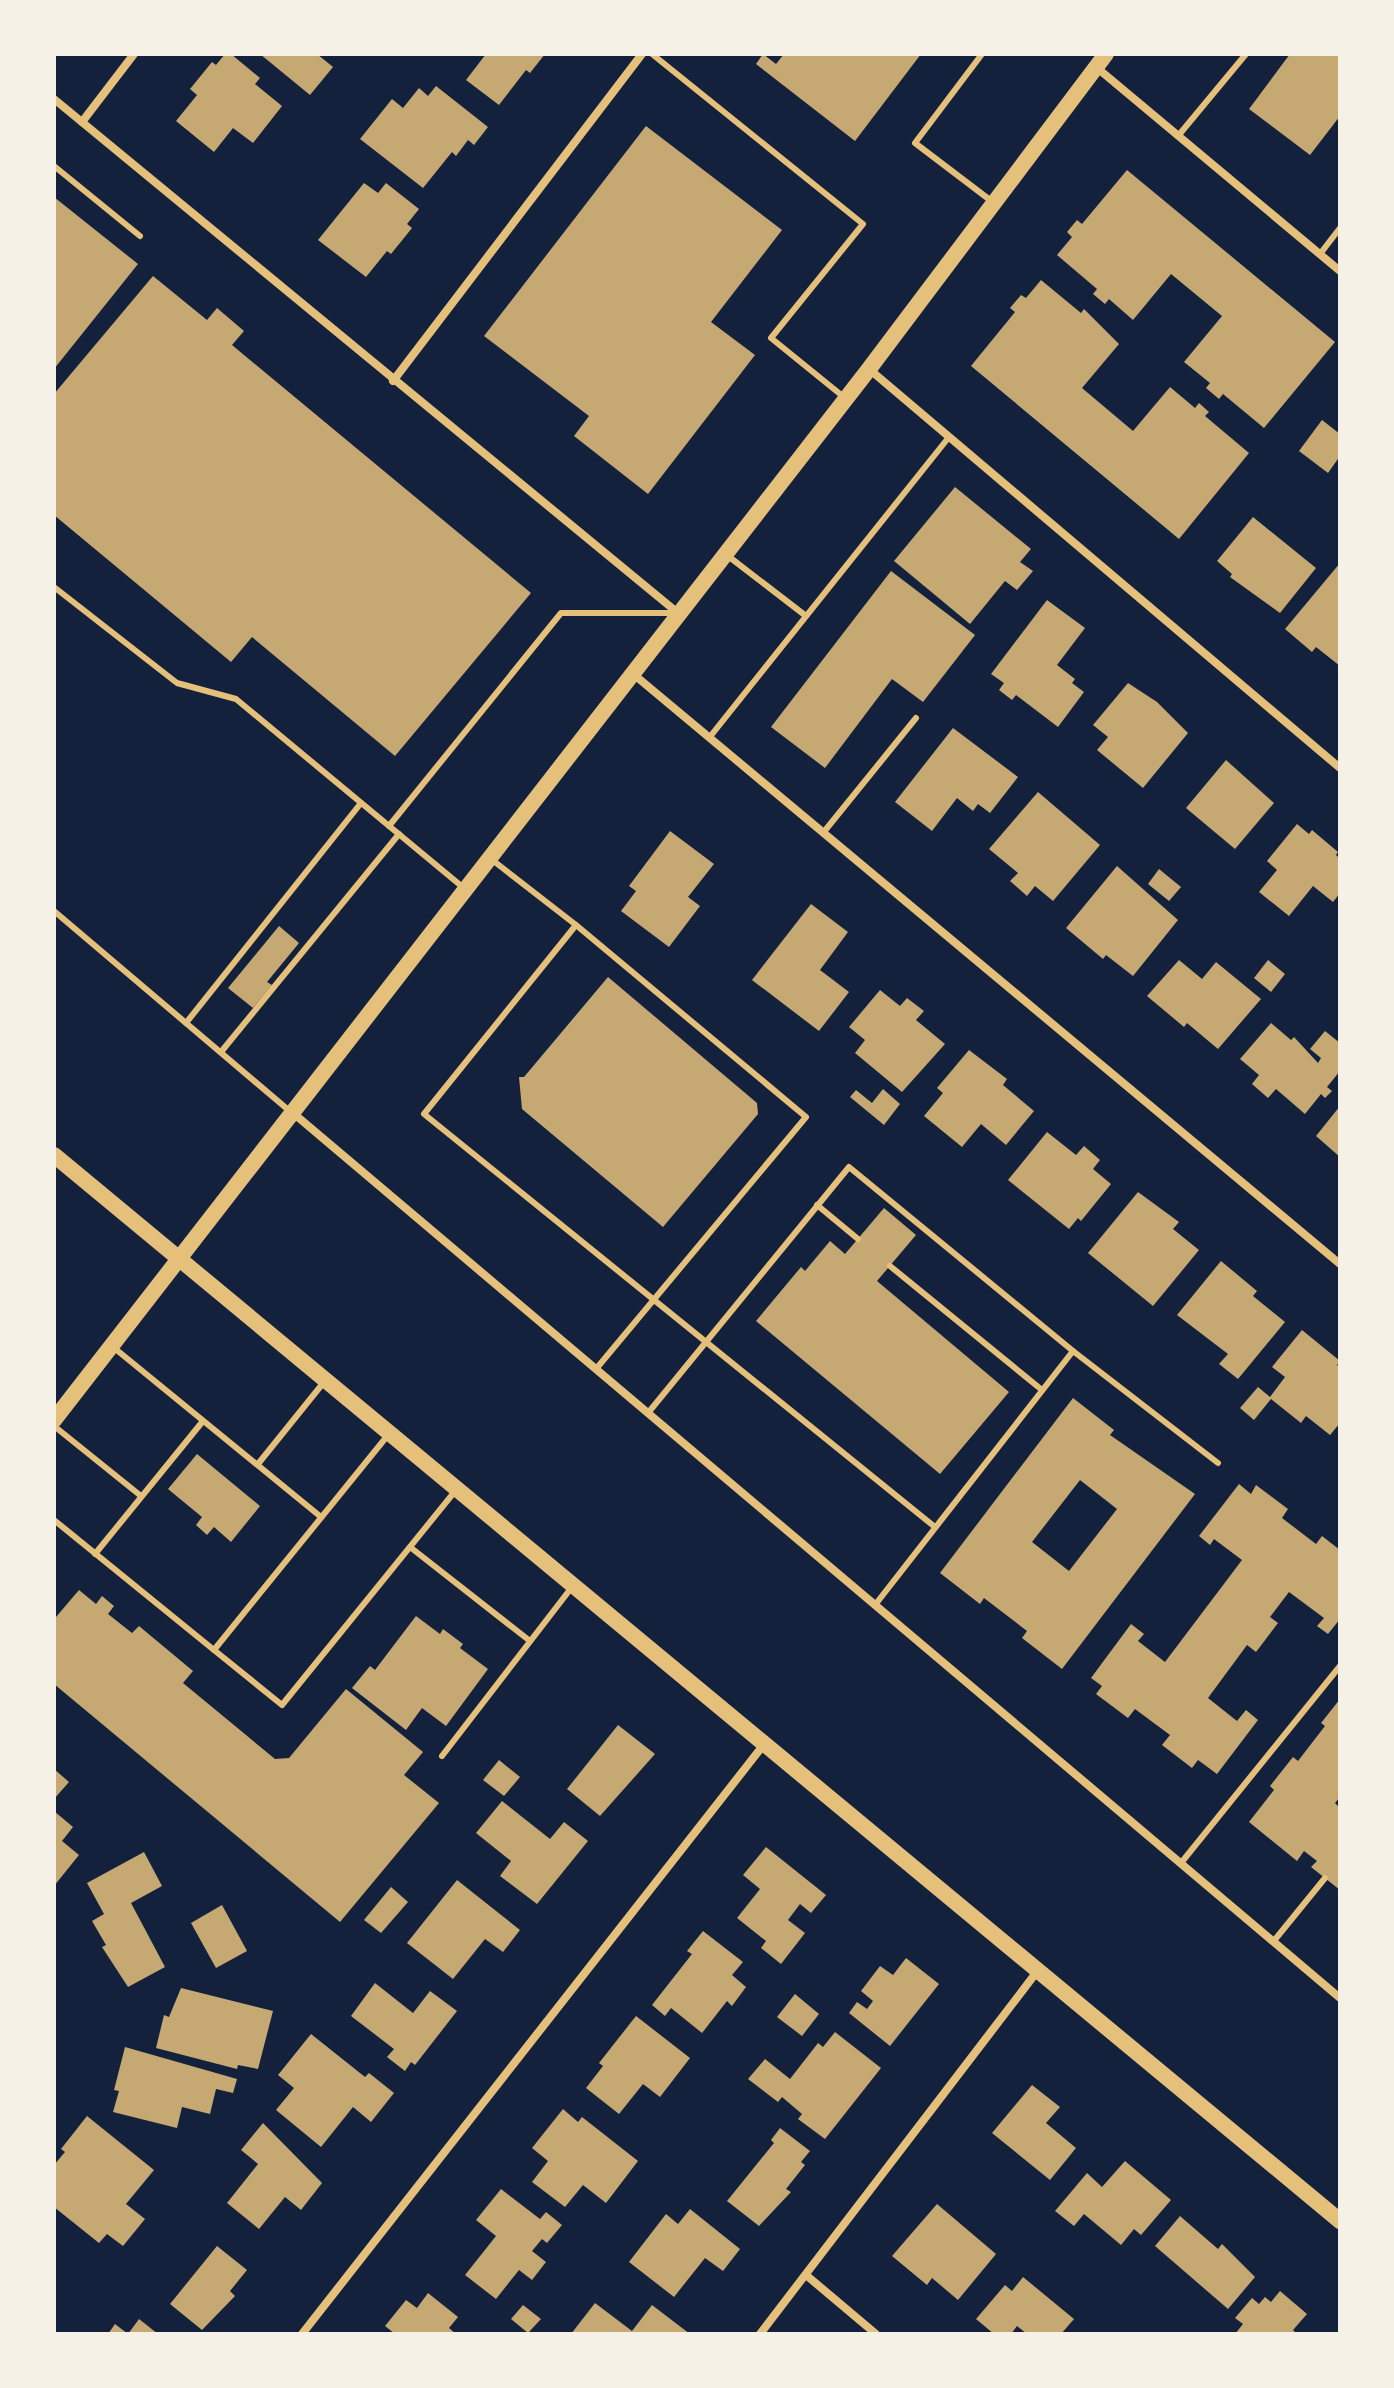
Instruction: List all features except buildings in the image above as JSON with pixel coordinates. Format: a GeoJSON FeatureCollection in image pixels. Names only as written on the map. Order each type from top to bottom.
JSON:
{"type":"FeatureCollection","features":[{"type":"Feature","properties":{"kind":"main road"},"geometry":{"type":"LineString","coordinates":[[54,1423],[869,369],[1101,60]]}},
{"type":"Feature","properties":{"kind":"main road"},"geometry":{"type":"LineString","coordinates":[[54,1155],[1340,2221]]}},
{"type":"Feature","properties":{"kind":"street"},"geometry":{"type":"LineString","coordinates":[[82,122],[134,54]]}},
{"type":"Feature","properties":{"kind":"street"},"geometry":{"type":"LineString","coordinates":[[393,381],[642,54]]}},
{"type":"Feature","properties":{"kind":"street"},"geometry":{"type":"LineString","coordinates":[[1101,60],[1178,136],[1340,271]]}},
{"type":"Feature","properties":{"kind":"street"},"geometry":{"type":"LineString","coordinates":[[54,99],[678,613]]}},
{"type":"Feature","properties":{"kind":"street"},"geometry":{"type":"LineString","coordinates":[[869,369],[1340,768]]}},
{"type":"Feature","properties":{"kind":"street"},"geometry":{"type":"LineString","coordinates":[[632,673],[1340,1264]]}},
{"type":"Feature","properties":{"kind":"street"},"geometry":{"type":"LineString","coordinates":[[292,1113],[1340,1998]]}},
{"type":"Feature","properties":{"kind":"street"},"geometry":{"type":"LineString","coordinates":[[302,2334],[765,1742]]}},
{"type":"Feature","properties":{"kind":"street"},"geometry":{"type":"LineString","coordinates":[[760,2334],[1039,1969]]}},
{"type":"Feature","properties":{"kind":"street"},"geometry":{"type":"LineString","coordinates":[[806,2275],[876,2334]]}},
{"type":"Feature","properties":{"kind":"lane"},"geometry":{"type":"LineString","coordinates":[[652,54],[863,224],[771,338],[846,398]]}},
{"type":"Feature","properties":{"kind":"lane"},"geometry":{"type":"LineString","coordinates":[[982,54],[915,143],[994,203]]}},
{"type":"Feature","properties":{"kind":"lane"},"geometry":{"type":"LineString","coordinates":[[1178,136],[1246,54]]}},
{"type":"Feature","properties":{"kind":"lane"},"geometry":{"type":"LineString","coordinates":[[54,166],[140,236]]}},
{"type":"Feature","properties":{"kind":"lane"},"geometry":{"type":"LineString","coordinates":[[1320,254],[1340,228]]}},
{"type":"Feature","properties":{"kind":"lane"},"geometry":{"type":"LineString","coordinates":[[709,738],[949,437]]}},
{"type":"Feature","properties":{"kind":"lane"},"geometry":{"type":"LineString","coordinates":[[725,553],[806,616]]}},
{"type":"Feature","properties":{"kind":"lane"},"geometry":{"type":"LineString","coordinates":[[54,587],[177,683],[236,699],[465,889]]}},
{"type":"Feature","properties":{"kind":"lane"},"geometry":{"type":"LineString","coordinates":[[389,826],[561,613],[678,613]]}},
{"type":"Feature","properties":{"kind":"lane"},"geometry":{"type":"LineString","coordinates":[[823,833],[916,718]]}},
{"type":"Feature","properties":{"kind":"lane"},"geometry":{"type":"LineString","coordinates":[[186,1023],[361,803]]}},
{"type":"Feature","properties":{"kind":"lane"},"geometry":{"type":"LineString","coordinates":[[221,1052],[399,834]]}},
{"type":"Feature","properties":{"kind":"lane"},"geometry":{"type":"LineString","coordinates":[[489,858],[576,925],[806,1117],[596,1369]]}},
{"type":"Feature","properties":{"kind":"lane"},"geometry":{"type":"LineString","coordinates":[[54,911],[292,1113]]}},
{"type":"Feature","properties":{"kind":"lane"},"geometry":{"type":"LineString","coordinates":[[576,925],[424,1114],[935,1527]]}},
{"type":"Feature","properties":{"kind":"lane"},"geometry":{"type":"LineString","coordinates":[[648,1413],[849,1167],[1073,1351],[1218,1463]]}},
{"type":"Feature","properties":{"kind":"lane"},"geometry":{"type":"LineString","coordinates":[[817,1205],[858,1239]]}},
{"type":"Feature","properties":{"kind":"lane"},"geometry":{"type":"LineString","coordinates":[[890,1266],[1042,1390]]}},
{"type":"Feature","properties":{"kind":"lane"},"geometry":{"type":"LineString","coordinates":[[111,1346],[321,1517]]}},
{"type":"Feature","properties":{"kind":"lane"},"geometry":{"type":"LineString","coordinates":[[875,1605],[1073,1351]]}},
{"type":"Feature","properties":{"kind":"lane"},"geometry":{"type":"LineString","coordinates":[[258,1464],[326,1380]]}},
{"type":"Feature","properties":{"kind":"lane"},"geometry":{"type":"LineString","coordinates":[[95,1554],[203,1421]]}},
{"type":"Feature","properties":{"kind":"lane"},"geometry":{"type":"LineString","coordinates":[[54,1423],[141,1496]]}},
{"type":"Feature","properties":{"kind":"lane"},"geometry":{"type":"LineString","coordinates":[[214,1650],[390,1433]]}},
{"type":"Feature","properties":{"kind":"lane"},"geometry":{"type":"LineString","coordinates":[[54,1520],[282,1705],[457,1488]]}},
{"type":"Feature","properties":{"kind":"lane"},"geometry":{"type":"LineString","coordinates":[[410,1547],[530,1641]]}},
{"type":"Feature","properties":{"kind":"lane"},"geometry":{"type":"LineString","coordinates":[[442,1756],[574,1585]]}},
{"type":"Feature","properties":{"kind":"lane"},"geometry":{"type":"LineString","coordinates":[[1181,1863],[1340,1666]]}},
{"type":"Feature","properties":{"kind":"lane"},"geometry":{"type":"LineString","coordinates":[[1273,1942],[1325,1878]]}}]}
